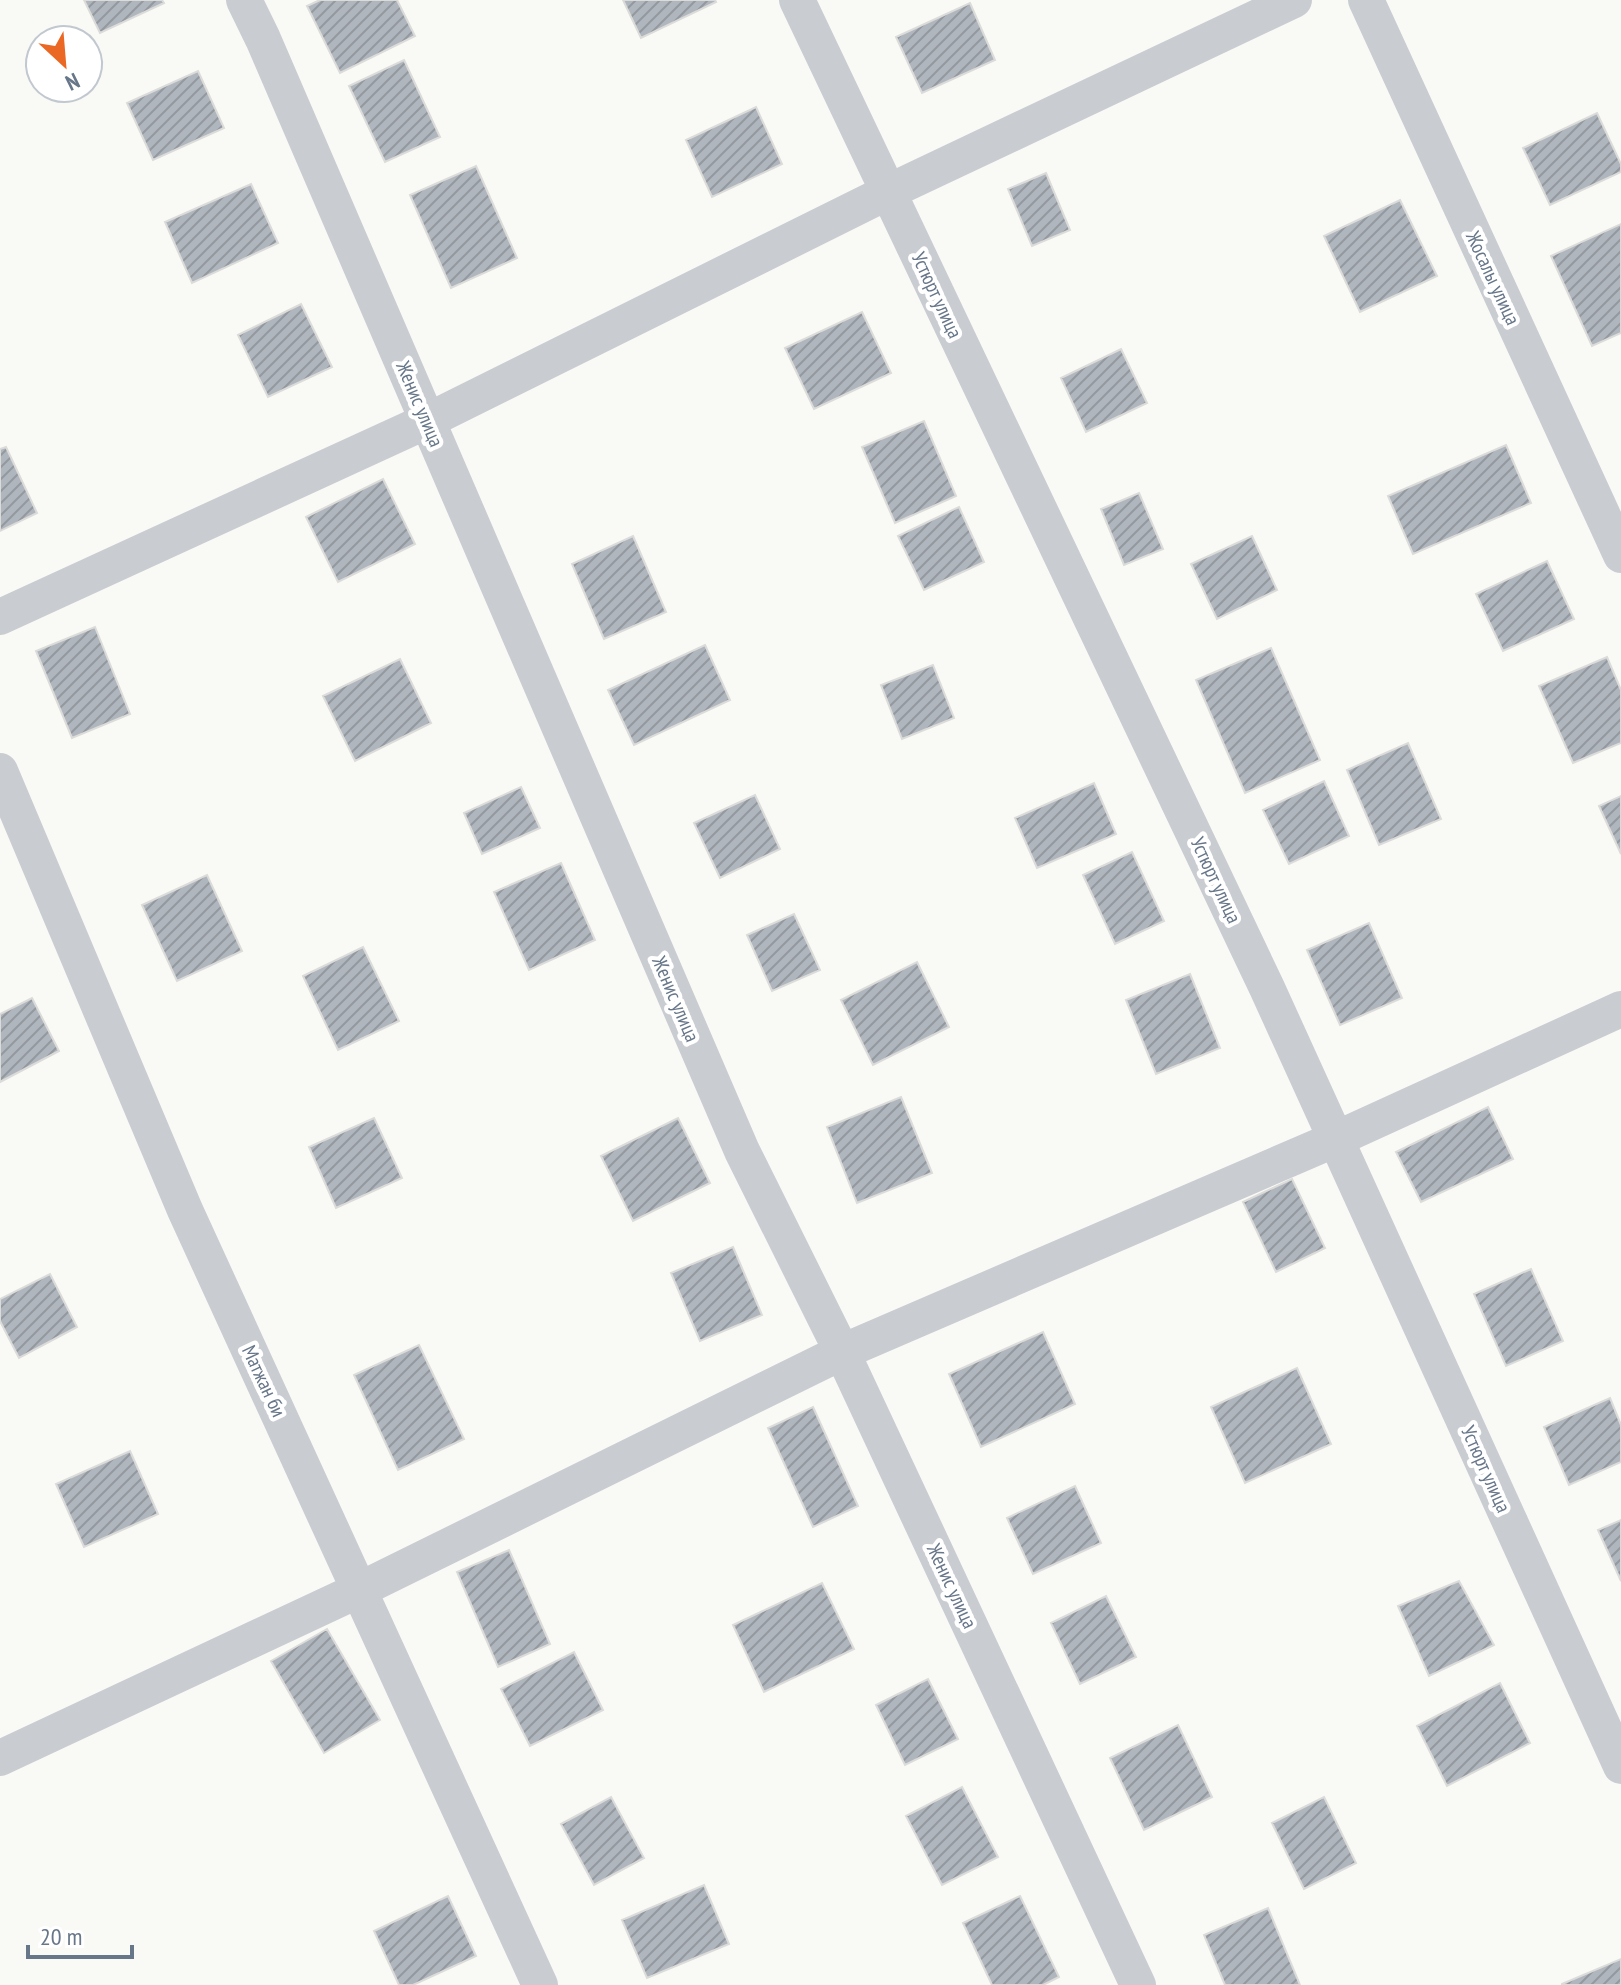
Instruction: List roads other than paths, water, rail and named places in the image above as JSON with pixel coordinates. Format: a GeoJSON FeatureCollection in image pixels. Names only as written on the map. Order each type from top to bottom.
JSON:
{"type":"FeatureCollection","features":[{"type":"Feature","properties":{"kind":"street","name":"Женис улица"},"geometry":{"type":"LineString","coordinates":[[244,0],[742,1151],[842,1352],[1138,1985]]}},
{"type":"Feature","properties":{"kind":"street","name":"Устюрт улица"},"geometry":{"type":"LineString","coordinates":[[797,0],[1247,945],[1621,1766]]}},
{"type":"Feature","properties":{"kind":"street"},"geometry":{"type":"LineString","coordinates":[[0,617],[427,421],[888,192],[1294,0]]}},
{"type":"Feature","properties":{"kind":"street","name":"Жосалы улица"},"geometry":{"type":"LineString","coordinates":[[1366,0],[1621,555]]}},
{"type":"Feature","properties":{"kind":"street","name":"Матжан би"},"geometry":{"type":"LineString","coordinates":[[0,771],[185,1210],[540,1985]]}},
{"type":"Feature","properties":{"kind":"street"},"geometry":{"type":"LineString","coordinates":[[0,1758],[359,1590],[842,1352],[1336,1139],[1621,1009]]}}]}
